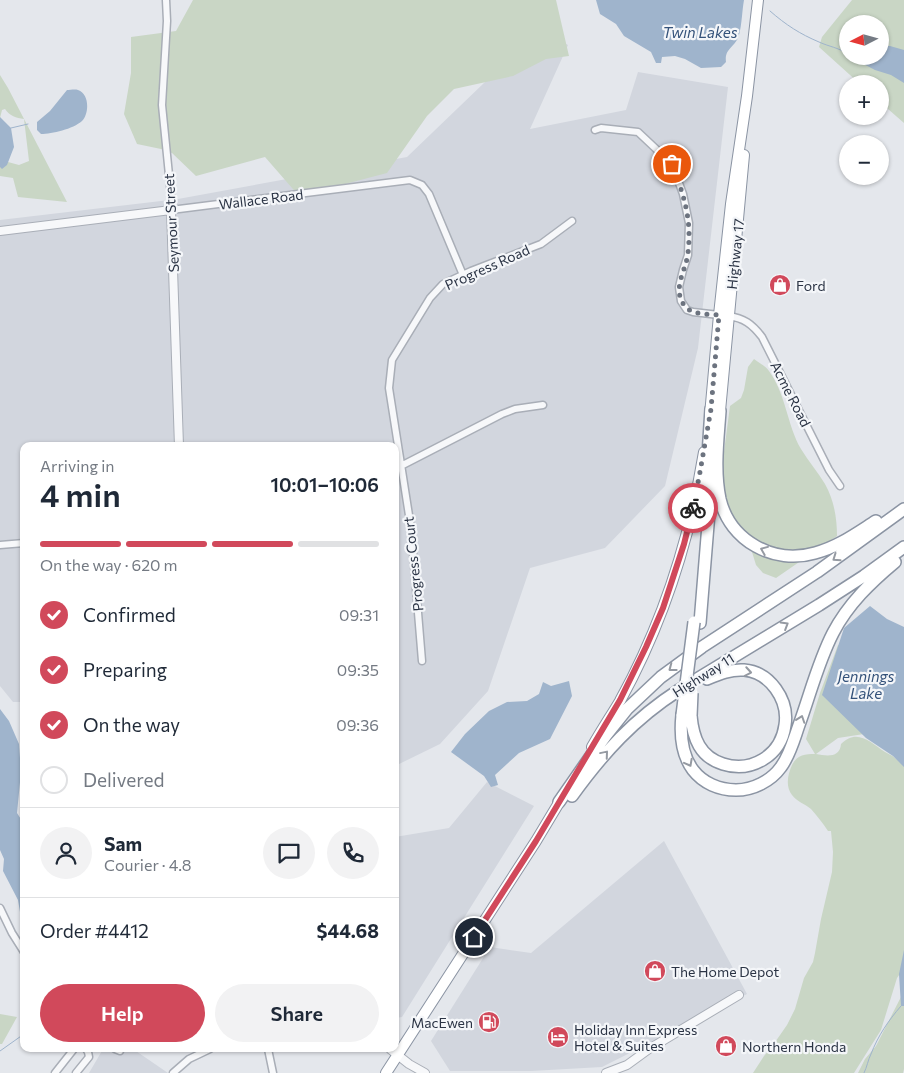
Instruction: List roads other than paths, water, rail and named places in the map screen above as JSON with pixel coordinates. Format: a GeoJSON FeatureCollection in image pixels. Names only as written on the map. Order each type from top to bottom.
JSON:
{"type":"FeatureCollection","features":[{"type":"Feature","properties":{"kind":"highway","name":"Highway 17"},"geometry":{"type":"LineString","coordinates":[[399,1045],[562,804],[620,700],[663,608],[674,576],[689,526],[715,410],[734,181],[747,96],[758,0]]}},
{"type":"Feature","properties":{"kind":"highway"},"geometry":{"type":"LineString","coordinates":[[715,410],[717,470],[722,505],[728,519],[737,532],[762,550],[784,556],[814,554],[844,541],[904,504]]}},
{"type":"Feature","properties":{"kind":"highway"},"geometry":{"type":"LineString","coordinates":[[715,410],[704,521],[697,622],[687,716],[681,732],[684,753],[690,766],[705,782],[724,789],[740,790],[756,786],[768,780],[780,769],[789,754],[821,660],[836,627],[862,591],[904,555]]}},
{"type":"Feature","properties":{"kind":"highway","name":"Highway 11"},"geometry":{"type":"LineString","coordinates":[[562,804],[592,753],[627,709],[661,677],[702,647],[817,572],[904,509]]}},
{"type":"Feature","properties":{"kind":"highway","name":"Highway 11"},"geometry":{"type":"LineString","coordinates":[[562,804],[628,730],[656,706],[679,690],[820,605],[904,547]]}},
{"type":"Feature","properties":{"kind":"highway"},"geometry":{"type":"LineString","coordinates":[[628,730],[701,682],[723,673],[738,670],[759,674],[775,688],[782,701],[786,724],[781,739],[766,758],[753,764],[733,766],[718,763],[705,754],[693,734],[687,716]]}},
{"type":"Feature","properties":{"kind":"highway","name":"Highway 17"},"geometry":{"type":"LineString","coordinates":[[386,1073],[394,1052]]}},
{"type":"Feature","properties":{"kind":"street","name":"Seymour Street"},"geometry":{"type":"LineString","coordinates":[[166,0],[167,21],[162,105],[171,195],[179,442]]}},
{"type":"Feature","properties":{"kind":"street"},"geometry":{"type":"LineString","coordinates":[[595,130],[601,128],[638,132],[672,164],[684,194],[689,223],[688,255],[679,287],[681,301],[687,310],[724,316]]}},
{"type":"Feature","properties":{"kind":"street","name":"Wallace Road"},"geometry":{"type":"LineString","coordinates":[[0,231],[410,180],[422,185],[429,194],[463,275]]}},
{"type":"Feature","properties":{"kind":"street","name":"Progress Road"},"geometry":{"type":"LineString","coordinates":[[395,442],[389,388],[392,360],[430,298],[443,284],[541,244],[572,221]]}},
{"type":"Feature","properties":{"kind":"street","name":"Acme Road"},"geometry":{"type":"LineString","coordinates":[[724,316],[736,317],[747,321],[762,336],[829,470],[840,486]]}},
{"type":"Feature","properties":{"kind":"street"},"geometry":{"type":"LineString","coordinates":[[399,467],[502,414],[515,409],[543,405]]}},
{"type":"Feature","properties":{"kind":"street","name":"Progress Court"},"geometry":{"type":"LineString","coordinates":[[399,473],[411,528],[422,661]]}},
{"type":"Feature","properties":{"kind":"street"},"geometry":{"type":"LineString","coordinates":[[0,545],[20,543]]}},
{"type":"Feature","properties":{"kind":"street"},"geometry":{"type":"LineString","coordinates":[[0,908],[20,946]]}},
{"type":"Feature","properties":{"kind":"street"},"geometry":{"type":"LineString","coordinates":[[606,1073],[627,1065],[649,1049],[739,995]]}},
{"type":"Feature","properties":{"kind":"street"},"geometry":{"type":"LineString","coordinates":[[55,1073],[72,1052]]}},
{"type":"Feature","properties":{"kind":"street"},"geometry":{"type":"LineString","coordinates":[[76,1073],[89,1057],[88,1052]]}},
{"type":"Feature","properties":{"kind":"street"},"geometry":{"type":"LineString","coordinates":[[173,1073],[189,1059],[204,1052]]}},
{"type":"Feature","properties":{"kind":"street"},"geometry":{"type":"LineString","coordinates":[[269,1052],[274,1073]]}},
{"type":"Feature","properties":{"kind":"street"},"geometry":{"type":"LineString","coordinates":[[394,1052],[409,1064],[425,1073]]}},
{"type":"Feature","properties":{"kind":"water","name":"Twin Lakes"},"geometry":{"type":"Polygon","coordinates":[[[596,0],[744,0],[739,35],[728,50],[726,62],[721,67],[701,68],[675,56],[662,57],[661,63],[656,63],[651,52],[624,36],[616,24],[600,14],[596,0]]]}},
{"type":"Feature","properties":{"kind":"water"},"geometry":{"type":"Polygon","coordinates":[[[889,46],[904,50],[904,83],[891,75],[865,65],[889,65],[889,46]]]}},
{"type":"Feature","properties":{"kind":"water"},"geometry":{"type":"Polygon","coordinates":[[[67,90],[78,90],[85,96],[87,109],[84,118],[78,124],[68,129],[41,134],[37,130],[37,122],[50,111],[67,90]]]}},
{"type":"Feature","properties":{"kind":"water"},"geometry":{"type":"Polygon","coordinates":[[[0,117],[11,128],[14,147],[7,165],[2,169],[0,167],[0,117]]]}},
{"type":"Feature","properties":{"kind":"water","name":"Jennings Lake"},"geometry":{"type":"Polygon","coordinates":[[[870,606],[887,619],[904,627],[904,767],[893,756],[866,738],[822,695],[844,628],[870,606]]]}},
{"type":"Feature","properties":{"kind":"water"},"geometry":{"type":"Polygon","coordinates":[[[569,681],[572,696],[550,739],[519,753],[495,775],[498,785],[491,787],[484,776],[451,752],[465,734],[489,711],[507,702],[527,701],[539,694],[543,682],[551,686],[569,681]]]}},
{"type":"Feature","properties":{"kind":"water"},"geometry":{"type":"Polygon","coordinates":[[[0,709],[9,721],[19,744],[20,782],[17,813],[20,818],[20,912],[18,900],[3,871],[4,859],[0,850],[0,709]]]}},
{"type":"Feature","properties":{"kind":"water"},"geometry":{"type":"Polygon","coordinates":[[[904,950],[904,1006],[901,1006],[899,974],[904,950]]]}},
{"type":"Feature","properties":{"kind":"waterway"},"geometry":{"type":"LineString","coordinates":[[770,11],[799,32],[839,50]]}},
{"type":"Feature","properties":{"kind":"waterway"},"geometry":{"type":"LineString","coordinates":[[11,128],[28,124]]}},
{"type":"Feature","properties":{"kind":"waterway"},"geometry":{"type":"LineString","coordinates":[[864,1073],[880,1035],[901,1006]]}},
{"type":"Feature","properties":{"kind":"waterway"},"geometry":{"type":"LineString","coordinates":[[0,1051],[20,1037]]}},
{"type":"Feature","properties":{"kind":"place","name":"Ford"},"geometry":{"type":"Point","coordinates":[780,285]}},
{"type":"Feature","properties":{"kind":"place","name":"The Home Depot"},"geometry":{"type":"Point","coordinates":[655,971]}},
{"type":"Feature","properties":{"kind":"place","name":"MacEwen"},"geometry":{"type":"Point","coordinates":[489,1022]}},
{"type":"Feature","properties":{"kind":"place","name":"Holiday Inn Express Hotel & Suites"},"geometry":{"type":"Point","coordinates":[558,1037]}},
{"type":"Feature","properties":{"kind":"place","name":"Northern Honda"},"geometry":{"type":"Point","coordinates":[726,1046]}}]}
